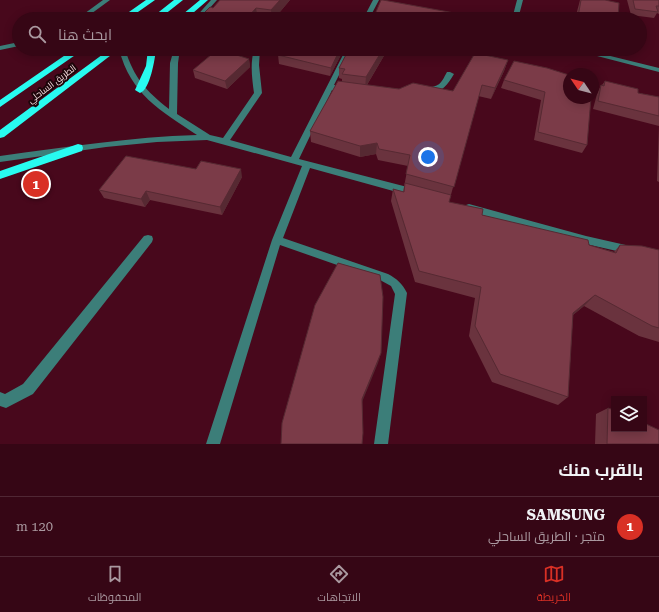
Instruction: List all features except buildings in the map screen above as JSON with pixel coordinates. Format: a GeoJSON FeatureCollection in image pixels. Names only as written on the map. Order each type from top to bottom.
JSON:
{"type":"FeatureCollection","features":[{"type":"Feature","properties":{"kind":"highway"},"geometry":{"type":"LineString","coordinates":[[133,12],[151,0]]}},
{"type":"Feature","properties":{"kind":"highway"},"geometry":{"type":"LineString","coordinates":[[163,12],[179,0]]}},
{"type":"Feature","properties":{"kind":"highway"},"geometry":{"type":"LineString","coordinates":[[189,12],[204,0]]}},
{"type":"Feature","properties":{"kind":"highway","name":"الطريق الساحلي"},"geometry":{"type":"LineString","coordinates":[[0,104],[70,56]]}},
{"type":"Feature","properties":{"kind":"highway","name":"الطريق الساحلي"},"geometry":{"type":"LineString","coordinates":[[0,134],[106,56]]}},
{"type":"Feature","properties":{"kind":"highway"},"geometry":{"type":"LineString","coordinates":[[140,90],[150,66],[151,56]]}},
{"type":"Feature","properties":{"kind":"highway"},"geometry":{"type":"LineString","coordinates":[[0,175],[78,148]]}},
{"type":"Feature","properties":{"kind":"street"},"geometry":{"type":"LineString","coordinates":[[90,12],[107,0]]}},
{"type":"Feature","properties":{"kind":"street"},"geometry":{"type":"LineString","coordinates":[[203,12],[214,0]]}},
{"type":"Feature","properties":{"kind":"street"},"geometry":{"type":"LineString","coordinates":[[370,12],[376,0]]}},
{"type":"Feature","properties":{"kind":"street"},"geometry":{"type":"LineString","coordinates":[[517,12],[520,0]]}},
{"type":"Feature","properties":{"kind":"street"},"geometry":{"type":"LineString","coordinates":[[0,48],[12,46]]}},
{"type":"Feature","properties":{"kind":"street"},"geometry":{"type":"LineString","coordinates":[[0,52],[12,47]]}},
{"type":"Feature","properties":{"kind":"street"},"geometry":{"type":"LineString","coordinates":[[124,56],[128,69],[140,90],[157,104],[207,137],[428,196]]}},
{"type":"Feature","properties":{"kind":"street"},"geometry":{"type":"LineString","coordinates":[[173,115],[174,63],[176,56]]}},
{"type":"Feature","properties":{"kind":"street"},"geometry":{"type":"LineString","coordinates":[[225,142],[258,93],[255,56]]}},
{"type":"Feature","properties":{"kind":"street"},"geometry":{"type":"LineString","coordinates":[[294,160],[345,56]]}},
{"type":"Feature","properties":{"kind":"street"},"geometry":{"type":"LineString","coordinates":[[602,56],[659,70]]}},
{"type":"Feature","properties":{"kind":"street"},"geometry":{"type":"LineString","coordinates":[[422,90],[435,90],[443,87],[450,74]]}},
{"type":"Feature","properties":{"kind":"street"},"geometry":{"type":"LineString","coordinates":[[329,87],[355,90]]}},
{"type":"Feature","properties":{"kind":"street"},"geometry":{"type":"LineString","coordinates":[[0,159],[157,139],[207,137]]}},
{"type":"Feature","properties":{"kind":"street"},"geometry":{"type":"LineString","coordinates":[[213,444],[277,240],[308,163]]}},
{"type":"Feature","properties":{"kind":"street"},"geometry":{"type":"LineString","coordinates":[[458,205],[586,240],[637,252]]}},
{"type":"Feature","properties":{"kind":"street"},"geometry":{"type":"LineString","coordinates":[[0,399],[6,401],[28,389],[148,239]]}},
{"type":"Feature","properties":{"kind":"street"},"geometry":{"type":"LineString","coordinates":[[277,240],[384,277],[395,283],[401,293],[380,444]]}},
{"type":"Feature","properties":{"kind":"place","name":"SAMSUNG"},"geometry":{"type":"Point","coordinates":[36,184]}}]}
